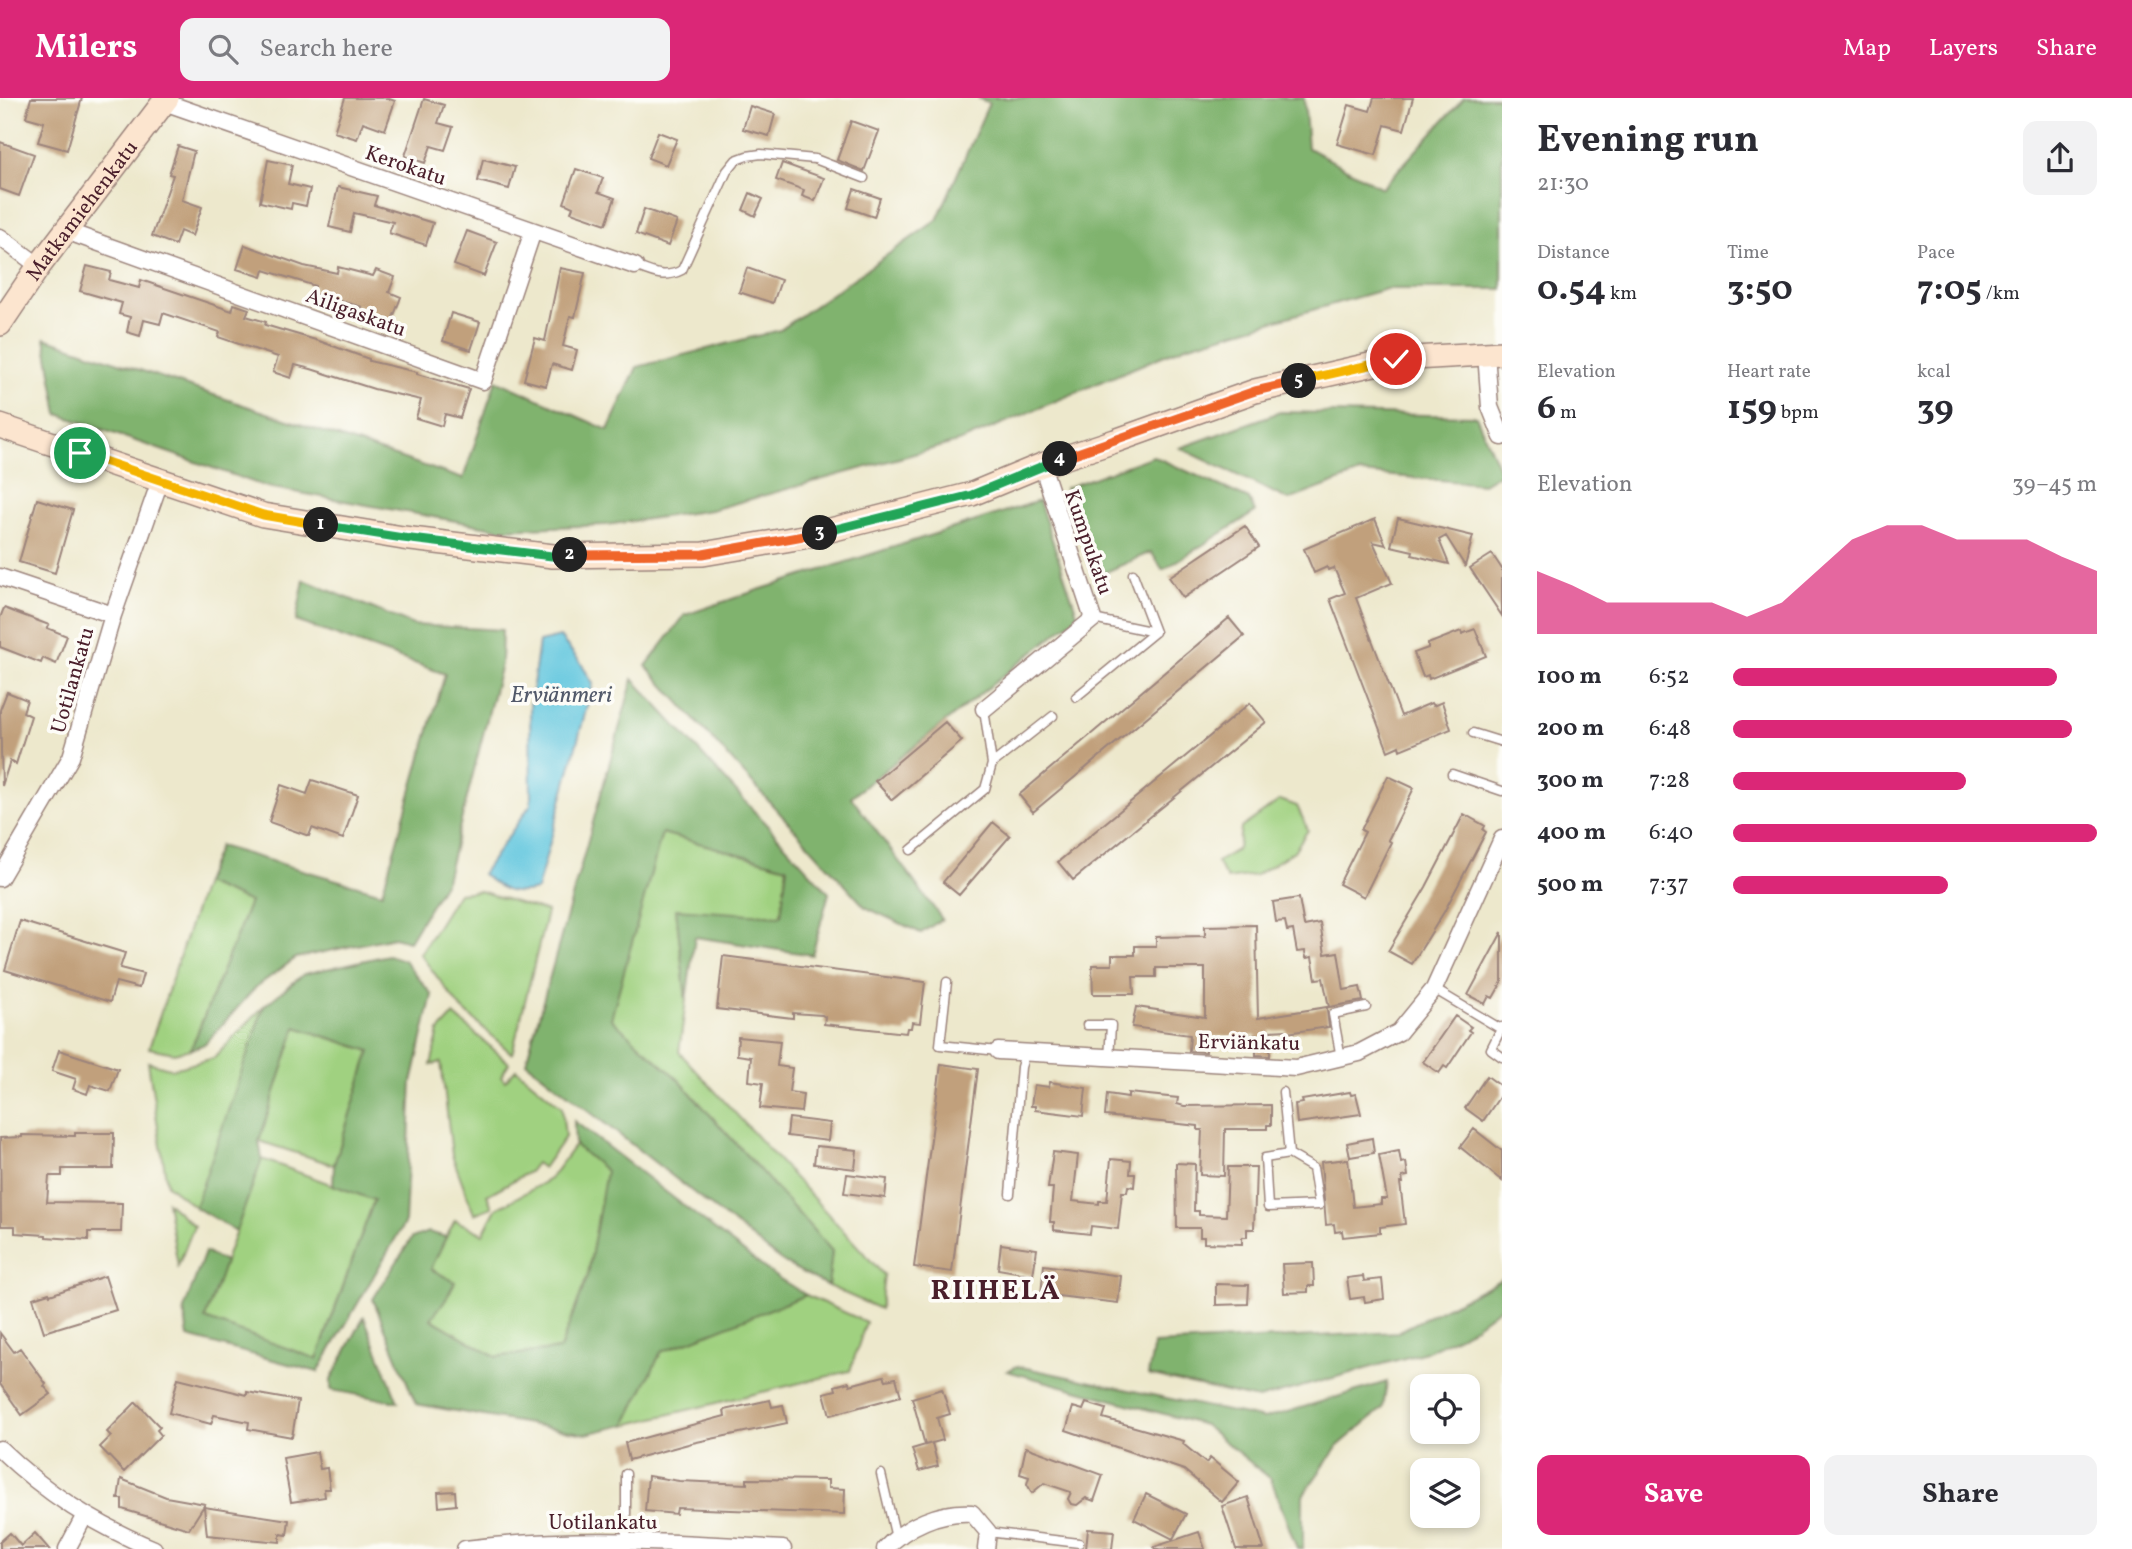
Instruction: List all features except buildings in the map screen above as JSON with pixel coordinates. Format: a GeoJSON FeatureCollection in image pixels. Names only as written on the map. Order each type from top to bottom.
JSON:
{"type":"FeatureCollection","features":[{"type":"Feature","properties":{"kind":"street","name":"Matkamiehenkatu"},"geometry":{"type":"LineString","coordinates":[[0,324],[39,266],[166,100]]}},
{"type":"Feature","properties":{"kind":"street","name":"Kerokatu"},"geometry":{"type":"LineString","coordinates":[[166,100],[635,266]]}},
{"type":"Feature","properties":{"kind":"street","name":"Ailigaskatu"},"geometry":{"type":"LineString","coordinates":[[67,229],[483,381],[533,231]]}},
{"type":"Feature","properties":{"kind":"street"},"geometry":{"type":"LineString","coordinates":[[0,237],[39,266]]}},
{"type":"Feature","properties":{"kind":"street"},"geometry":{"type":"LineString","coordinates":[[0,426],[263,515],[403,538],[552,556],[703,554],[803,537],[972,495],[1042,464],[1255,391],[1396,359],[1494,354],[1490,407],[1502,436]]}},
{"type":"Feature","properties":{"kind":"street","name":"Kumpukatu"},"geometry":{"type":"LineString","coordinates":[[984,709],[1093,620],[1042,464]]}},
{"type":"Feature","properties":{"kind":"street","name":"Uotilankatu"},"geometry":{"type":"LineString","coordinates":[[0,878],[71,757],[113,615],[160,481]]}},
{"type":"Feature","properties":{"kind":"street"},"geometry":{"type":"LineString","coordinates":[[0,577],[113,615]]}},
{"type":"Feature","properties":{"kind":"street","name":"Erviänkatu"},"geometry":{"type":"LineString","coordinates":[[998,1051],[1296,1068],[1359,1054],[1399,1032],[1434,989],[1502,839]]}},
{"type":"Feature","properties":{"kind":"street"},"geometry":{"type":"LineString","coordinates":[[0,1449],[31,1478],[85,1515],[153,1549]]}},
{"type":"Feature","properties":{"kind":"street"},"geometry":{"type":"LineString","coordinates":[[890,1543],[921,1523],[953,1512],[972,1513],[988,1532],[986,1549]]}},
{"type":"Feature","properties":{"kind":"street"},"geometry":{"type":"LineString","coordinates":[[68,1549],[85,1515]]}},
{"type":"Feature","properties":{"kind":"street","name":"Uotilankatu"},"geometry":{"type":"LineString","coordinates":[[465,1549],[626,1541],[782,1549]]}},
{"type":"Feature","properties":{"kind":"lane"},"geometry":{"type":"LineString","coordinates":[[635,266],[658,275],[672,276],[682,270],[727,171],[736,160],[761,154],[815,159],[864,178]]}},
{"type":"Feature","properties":{"kind":"lane"},"geometry":{"type":"LineString","coordinates":[[1133,574],[1155,632]]}},
{"type":"Feature","properties":{"kind":"lane"},"geometry":{"type":"LineString","coordinates":[[1093,620],[1155,632]]}},
{"type":"Feature","properties":{"kind":"lane"},"geometry":{"type":"LineString","coordinates":[[1076,697],[1155,632]]}},
{"type":"Feature","properties":{"kind":"lane"},"geometry":{"type":"LineString","coordinates":[[911,850],[985,789],[992,764],[984,709]]}},
{"type":"Feature","properties":{"kind":"lane"},"geometry":{"type":"LineString","coordinates":[[992,764],[1053,716]]}},
{"type":"Feature","properties":{"kind":"lane"},"geometry":{"type":"LineString","coordinates":[[1473,733],[1502,742]]}},
{"type":"Feature","properties":{"kind":"lane"},"geometry":{"type":"LineString","coordinates":[[1452,775],[1502,791]]}},
{"type":"Feature","properties":{"kind":"lane"},"geometry":{"type":"LineString","coordinates":[[947,982],[940,1045],[998,1051]]}},
{"type":"Feature","properties":{"kind":"lane"},"geometry":{"type":"LineString","coordinates":[[1434,989],[1502,1028],[1491,1049],[1502,1057]]}},
{"type":"Feature","properties":{"kind":"lane"},"geometry":{"type":"LineString","coordinates":[[1341,1058],[1333,1014],[1366,1007]]}},
{"type":"Feature","properties":{"kind":"lane"},"geometry":{"type":"LineString","coordinates":[[1087,1025],[1111,1025],[1110,1059]]}},
{"type":"Feature","properties":{"kind":"lane"},"geometry":{"type":"LineString","coordinates":[[1010,1194],[1021,1067],[1025,1054]]}},
{"type":"Feature","properties":{"kind":"lane"},"geometry":{"type":"LineString","coordinates":[[1283,1092],[1289,1154]]}},
{"type":"Feature","properties":{"kind":"lane"},"geometry":{"type":"LineString","coordinates":[[1289,1154],[1313,1168],[1319,1205],[1268,1207],[1265,1158],[1289,1154]]}},
{"type":"Feature","properties":{"kind":"lane"},"geometry":{"type":"LineString","coordinates":[[626,1474],[626,1541]]}},
{"type":"Feature","properties":{"kind":"lane"},"geometry":{"type":"LineString","coordinates":[[881,1474],[890,1543]]}},
{"type":"Feature","properties":{"kind":"lane"},"geometry":{"type":"LineString","coordinates":[[988,1532],[1079,1543]]}},
{"type":"Feature","properties":{"kind":"green space"},"geometry":{"type":"Polygon","coordinates":[[[978,98],[1304,98],[1308,148],[1382,188],[1464,98],[1502,98],[1502,289],[1386,289],[1186,346],[961,441],[711,510],[606,525],[500,529],[267,487],[58,414],[45,338],[463,479],[496,380],[608,430],[637,367],[780,330],[937,220],[989,103],[978,98]]]}},
{"type":"Feature","properties":{"kind":"green space"},"geometry":{"type":"Polygon","coordinates":[[[1280,412],[1476,416],[1501,473],[1483,484],[1360,473],[1289,500],[1180,448],[1280,412]]]}},
{"type":"Feature","properties":{"kind":"green space"},"geometry":{"type":"Polygon","coordinates":[[[1153,456],[1249,499],[1255,512],[1163,570],[1151,552],[1095,577],[1065,488],[1153,456]]]}},
{"type":"Feature","properties":{"kind":"green space"},"geometry":{"type":"Polygon","coordinates":[[[1039,501],[1078,616],[851,797],[942,919],[921,933],[865,907],[646,666],[685,615],[1039,501]]]}},
{"type":"Feature","properties":{"kind":"green space"},"geometry":{"type":"Polygon","coordinates":[[[304,580],[413,625],[502,630],[501,664],[446,880],[409,941],[394,937],[296,958],[256,987],[205,1044],[191,1049],[250,902],[204,883],[219,846],[382,893],[445,674],[296,621],[304,580]]]}},
{"type":"Feature","properties":{"kind":"green space"},"geometry":{"type":"Polygon","coordinates":[[[633,679],[829,893],[812,955],[695,937],[686,1000],[676,909],[781,916],[787,867],[662,833],[611,1019],[678,1079],[832,1251],[828,1286],[784,1263],[526,1062],[633,679]]]}},
{"type":"Feature","properties":{"kind":"green space"},"geometry":{"type":"Polygon","coordinates":[[[1280,800],[1297,806],[1308,830],[1294,851],[1256,875],[1227,879],[1217,862],[1238,849],[1241,828],[1280,800]]]}},
{"type":"Feature","properties":{"kind":"green space"},"geometry":{"type":"Polygon","coordinates":[[[662,833],[787,867],[781,916],[676,910],[686,1000],[679,1052],[884,1275],[880,1309],[828,1286],[832,1251],[678,1079],[610,1019],[662,833]]]}},
{"type":"Feature","properties":{"kind":"green space"},"geometry":{"type":"Polygon","coordinates":[[[204,883],[250,902],[191,1049],[174,1053],[149,1048],[204,883]]]}},
{"type":"Feature","properties":{"kind":"green space"},"geometry":{"type":"Polygon","coordinates":[[[480,891],[547,912],[512,1054],[459,1006],[420,954],[458,893],[480,891]]]}},
{"type":"Feature","properties":{"kind":"green space"},"geometry":{"type":"Polygon","coordinates":[[[388,955],[404,960],[432,995],[412,1082],[405,1222],[318,1372],[188,1337],[184,1309],[205,1252],[225,1262],[205,1319],[317,1359],[374,1200],[333,1185],[334,1165],[370,1051],[296,1027],[259,1141],[262,1159],[236,1231],[195,1207],[264,1006],[304,974],[388,955]]]}},
{"type":"Feature","properties":{"kind":"green space"},"geometry":{"type":"Polygon","coordinates":[[[264,1006],[216,1153],[195,1207],[167,1185],[148,1062],[173,1069],[214,1058],[264,1006]]]}},
{"type":"Feature","properties":{"kind":"green space"},"geometry":{"type":"Polygon","coordinates":[[[454,1015],[509,1063],[501,1076],[505,1081],[516,1069],[562,1107],[565,1137],[543,1168],[536,1163],[529,1172],[487,1195],[492,1207],[474,1214],[452,1155],[441,1062],[431,1065],[439,1031],[454,1015]]]}},
{"type":"Feature","properties":{"kind":"green space"},"geometry":{"type":"Polygon","coordinates":[[[296,1027],[370,1051],[334,1165],[259,1141],[296,1027]]]}},
{"type":"Feature","properties":{"kind":"green space"},"geometry":{"type":"Polygon","coordinates":[[[574,1121],[772,1274],[806,1295],[661,1352],[625,1425],[586,1434],[416,1404],[373,1299],[412,1238],[428,1232],[446,1237],[431,1269],[455,1282],[431,1319],[496,1357],[560,1349],[588,1275],[606,1171],[575,1145],[574,1121]]]}},
{"type":"Feature","properties":{"kind":"green space"},"geometry":{"type":"Polygon","coordinates":[[[575,1145],[607,1170],[588,1275],[560,1349],[496,1357],[430,1318],[446,1299],[430,1269],[455,1220],[483,1234],[496,1209],[550,1179],[575,1145]]]}},
{"type":"Feature","properties":{"kind":"green space"},"geometry":{"type":"Polygon","coordinates":[[[262,1159],[374,1200],[317,1359],[204,1319],[262,1159]]]}},
{"type":"Feature","properties":{"kind":"green space"},"geometry":{"type":"Polygon","coordinates":[[[167,1202],[194,1226],[178,1266],[167,1202]]]}},
{"type":"Feature","properties":{"kind":"green space"},"geometry":{"type":"Polygon","coordinates":[[[1502,1279],[1502,1306],[1467,1332],[1426,1352],[1258,1399],[1148,1375],[1154,1344],[1398,1332],[1502,1279]]]}},
{"type":"Feature","properties":{"kind":"green space"},"geometry":{"type":"Polygon","coordinates":[[[806,1295],[866,1322],[850,1371],[625,1425],[661,1352],[806,1295]]]}},
{"type":"Feature","properties":{"kind":"green space"},"geometry":{"type":"Polygon","coordinates":[[[364,1317],[398,1402],[331,1390],[331,1380],[364,1317]]]}},
{"type":"Feature","properties":{"kind":"green space"},"geometry":{"type":"Polygon","coordinates":[[[1017,1366],[1264,1419],[1387,1382],[1383,1408],[1338,1446],[1303,1495],[1303,1549],[1297,1549],[1271,1479],[1204,1425],[1007,1371],[1017,1366]]]}},
{"type":"Feature","properties":{"kind":"water","name":"Erviänmeri"},"geometry":{"type":"Polygon","coordinates":[[[560,637],[581,663],[593,684],[537,890],[507,891],[482,874],[531,804],[530,706],[539,642],[560,637]]]}},
{"type":"Feature","properties":{"kind":"district","name":"RIIHELÄ"},"geometry":{"type":"Point","coordinates":[996,1289]}},
{"type":"Feature","properties":{"kind":"route"},"geometry":{"type":"LineString","coordinates":[[80,453],[263,515],[333,527],[552,556],[703,554],[803,537],[972,495],[1042,464],[1255,391],[1396,359]]}}]}
